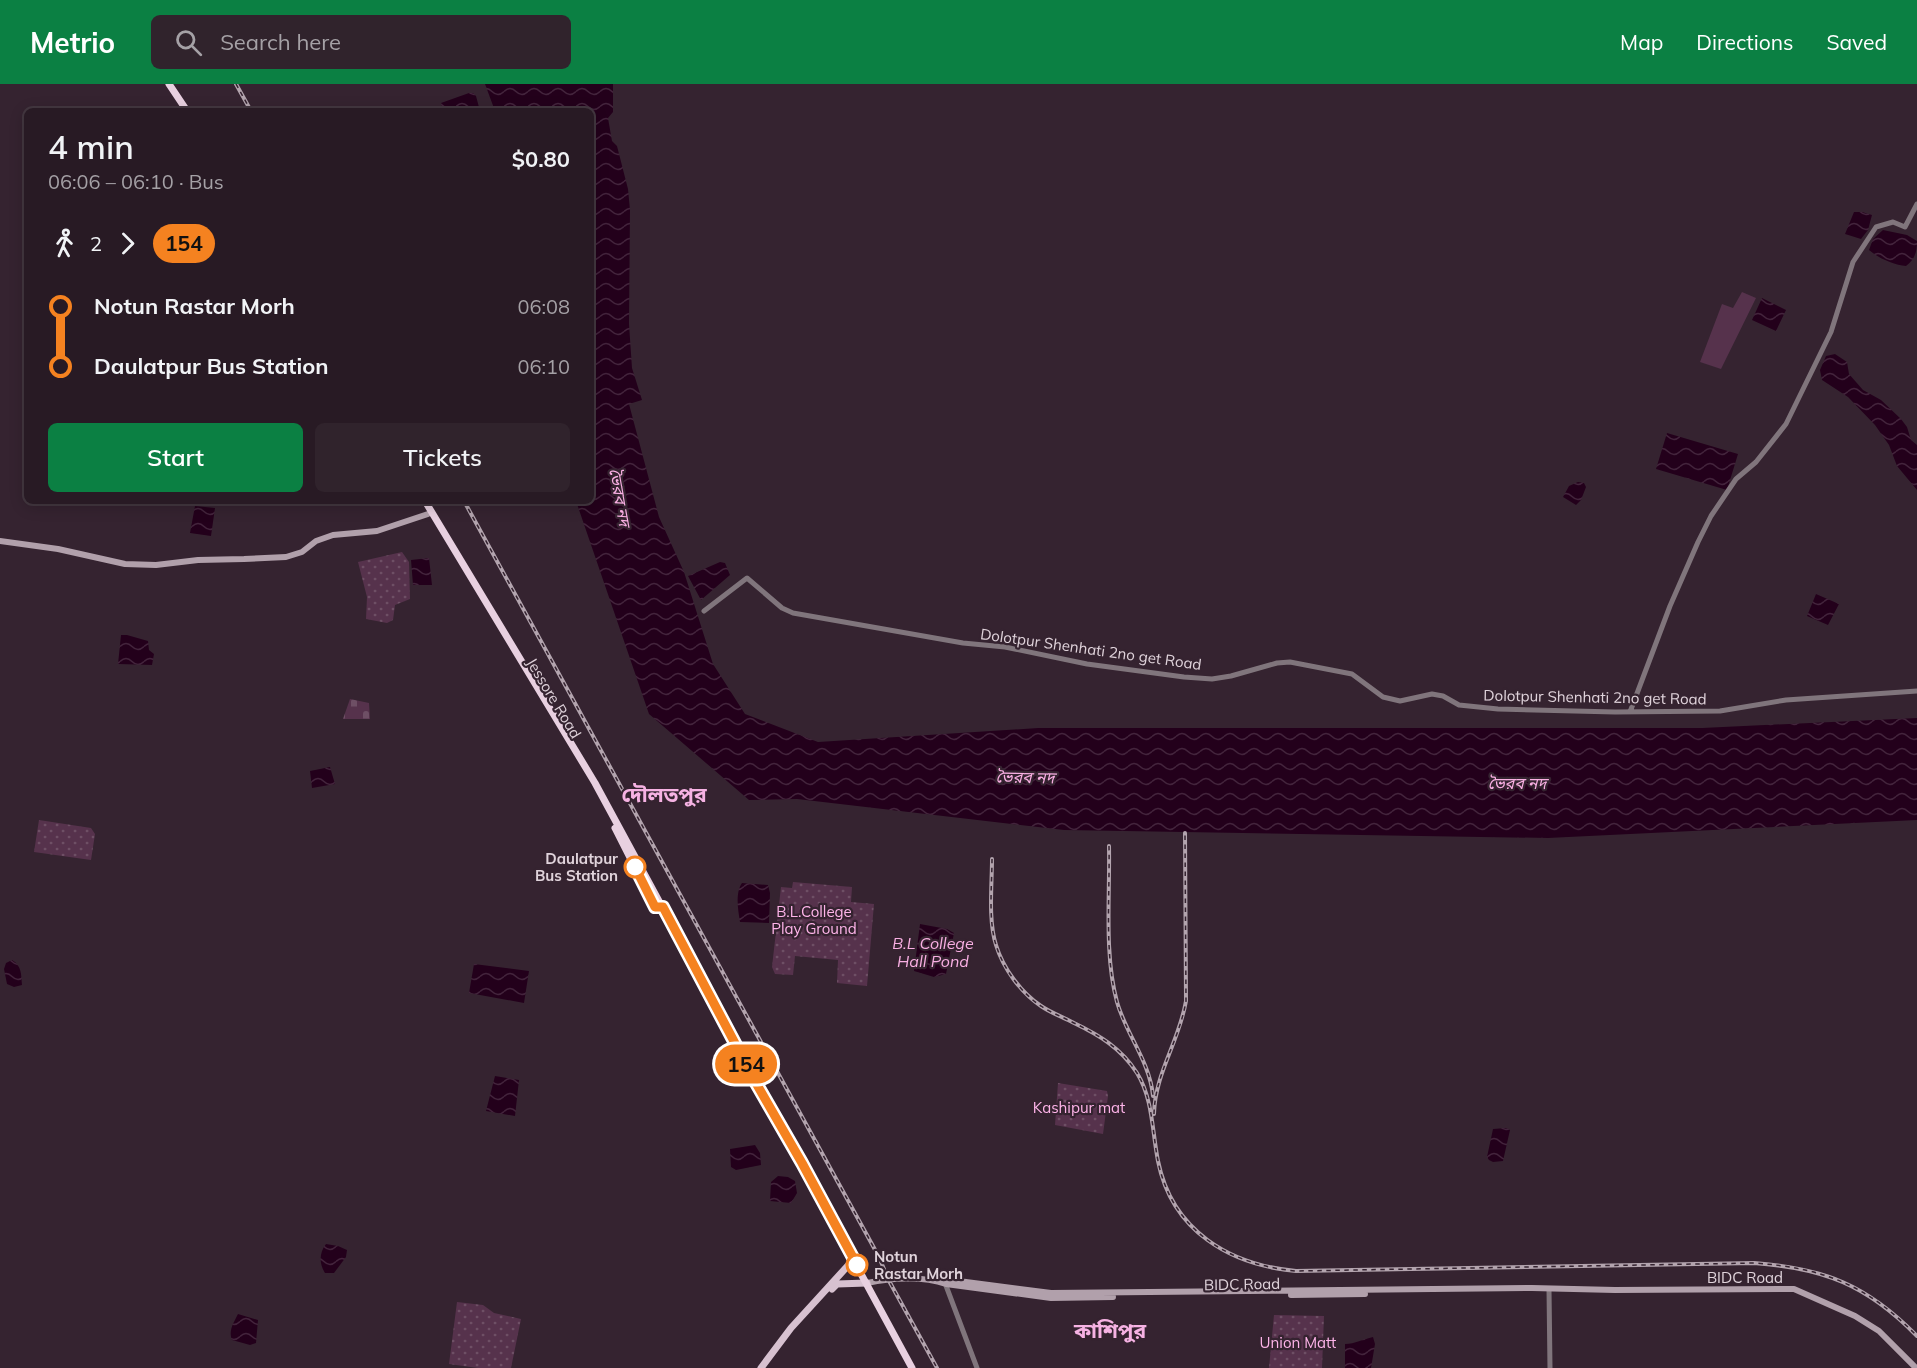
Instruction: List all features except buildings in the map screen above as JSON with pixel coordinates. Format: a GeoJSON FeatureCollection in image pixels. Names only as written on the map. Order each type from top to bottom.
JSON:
{"type":"FeatureCollection","features":[{"type":"Feature","properties":{"kind":"highway"},"geometry":{"type":"LineString","coordinates":[[170,84],[185,108]]}},
{"type":"Feature","properties":{"kind":"highway"},"geometry":{"type":"LineString","coordinates":[[174,84],[190,108]]}},
{"type":"Feature","properties":{"kind":"highway","name":"Jessore Road"},"geometry":{"type":"LineString","coordinates":[[422,504],[594,788],[655,907],[663,907]]}},
{"type":"Feature","properties":{"kind":"highway","name":"Jessore Road"},"geometry":{"type":"LineString","coordinates":[[427,504],[595,783],[912,1368]]}},
{"type":"Feature","properties":{"kind":"main road"},"geometry":{"type":"LineString","coordinates":[[0,541],[58,549],[124,564],[156,565],[198,560],[286,557],[302,552],[316,541],[333,535],[377,531],[428,514]]}},
{"type":"Feature","properties":{"kind":"main road"},"geometry":{"type":"LineString","coordinates":[[763,1368],[791,1328],[854,1259]]}},
{"type":"Feature","properties":{"kind":"main road","name":"BIDC Road"},"geometry":{"type":"LineString","coordinates":[[867,1283],[888,1279],[942,1281],[1051,1298],[1488,1293],[1533,1292],[1549,1289],[1794,1289],[1855,1316],[1879,1331],[1916,1368]]}},
{"type":"Feature","properties":{"kind":"main road"},"geometry":{"type":"LineString","coordinates":[[763,1368],[806,1316],[835,1286],[867,1283]]}},
{"type":"Feature","properties":{"kind":"street"},"geometry":{"type":"LineString","coordinates":[[1630,712],[1670,606],[1698,542],[1711,516],[1736,479],[1756,462],[1786,424],[1831,332],[1853,262],[1876,226],[1893,222],[1905,227],[1917,204]]}},
{"type":"Feature","properties":{"kind":"street","name":"Dolotpur Shenhati 2no get Road"},"geometry":{"type":"LineString","coordinates":[[704,611],[747,578],[782,608],[793,614],[963,643],[1005,647],[1087,664],[1184,677],[1212,679],[1290,662],[1352,674],[1383,697],[1400,701],[1432,694],[1443,696],[1459,705],[1498,709],[1630,712],[1720,711],[1786,700],[1917,692]]}},
{"type":"Feature","properties":{"kind":"street"},"geometry":{"type":"LineString","coordinates":[[942,1281],[977,1368]]}},
{"type":"Feature","properties":{"kind":"street"},"geometry":{"type":"LineString","coordinates":[[1549,1289],[1550,1368]]}},
{"type":"Feature","properties":{"kind":"green space"},"geometry":{"type":"Polygon","coordinates":[[[1742,292],[1756,298],[1721,369],[1700,362],[1722,304],[1733,308],[1742,292]]]}},
{"type":"Feature","properties":{"kind":"green space"},"geometry":{"type":"Polygon","coordinates":[[[402,552],[409,562],[410,599],[395,605],[393,620],[387,623],[366,619],[367,597],[358,562],[402,552]]]}},
{"type":"Feature","properties":{"kind":"green space"},"geometry":{"type":"Polygon","coordinates":[[[350,699],[369,703],[370,719],[343,719],[350,699]]]}},
{"type":"Feature","properties":{"kind":"green space"},"geometry":{"type":"Polygon","coordinates":[[[39,820],[91,828],[95,834],[91,860],[34,852],[39,820]]]}},
{"type":"Feature","properties":{"kind":"green space","name":"B.L.College Play Ground"},"geometry":{"type":"Polygon","coordinates":[[[793,882],[852,887],[851,902],[874,904],[867,986],[837,983],[838,960],[795,956],[793,975],[775,974],[772,967],[781,887],[792,888],[793,882]]]}},
{"type":"Feature","properties":{"kind":"green space","name":"Kashipur mat"},"geometry":{"type":"Polygon","coordinates":[[[1058,1083],[1107,1091],[1103,1134],[1055,1125],[1058,1083]]]}},
{"type":"Feature","properties":{"kind":"green space"},"geometry":{"type":"Polygon","coordinates":[[[457,1302],[483,1305],[494,1313],[521,1319],[511,1368],[478,1368],[449,1364],[457,1302]]]}},
{"type":"Feature","properties":{"kind":"green space","name":"Union Matt"},"geometry":{"type":"Polygon","coordinates":[[[1274,1315],[1324,1316],[1322,1368],[1269,1368],[1274,1315]]]}},
{"type":"Feature","properties":{"kind":"water","name":"ভৈরব নদ"},"geometry":{"type":"Polygon","coordinates":[[[485,84],[613,84],[613,112],[608,118],[612,141],[617,146],[628,189],[630,210],[629,324],[632,368],[642,400],[629,404],[659,517],[684,572],[713,664],[745,714],[818,742],[1038,728],[1702,728],[1917,718],[1917,820],[1548,838],[1064,830],[797,799],[749,800],[649,714],[577,504],[594,504],[594,108],[494,108],[485,84]]]}},
{"type":"Feature","properties":{"kind":"water"},"geometry":{"type":"Polygon","coordinates":[[[473,93],[479,108],[442,108],[441,103],[473,93]]]}},
{"type":"Feature","properties":{"kind":"water"},"geometry":{"type":"Polygon","coordinates":[[[1854,212],[1872,215],[1868,230],[1861,239],[1845,234],[1854,212]]]}},
{"type":"Feature","properties":{"kind":"water"},"geometry":{"type":"Polygon","coordinates":[[[1883,230],[1907,235],[1917,241],[1915,255],[1906,266],[1886,261],[1869,250],[1873,239],[1883,230]]]}},
{"type":"Feature","properties":{"kind":"water"},"geometry":{"type":"Polygon","coordinates":[[[1762,298],[1786,310],[1776,331],[1752,320],[1762,298]]]}},
{"type":"Feature","properties":{"kind":"water"},"geometry":{"type":"Polygon","coordinates":[[[1835,354],[1847,362],[1849,374],[1863,390],[1881,400],[1907,427],[1911,440],[1917,445],[1917,490],[1897,466],[1889,445],[1875,425],[1848,397],[1822,380],[1820,370],[1826,356],[1835,354]]]}},
{"type":"Feature","properties":{"kind":"water"},"geometry":{"type":"Polygon","coordinates":[[[1667,433],[1738,454],[1727,490],[1656,469],[1667,433]]]}},
{"type":"Feature","properties":{"kind":"water"},"geometry":{"type":"Polygon","coordinates":[[[1578,482],[1584,483],[1586,487],[1581,500],[1576,505],[1563,497],[1569,486],[1578,482]]]}},
{"type":"Feature","properties":{"kind":"water"},"geometry":{"type":"Polygon","coordinates":[[[195,506],[215,508],[211,536],[190,533],[195,506]]]}},
{"type":"Feature","properties":{"kind":"water"},"geometry":{"type":"Polygon","coordinates":[[[429,558],[432,585],[413,585],[411,560],[429,558]]]}},
{"type":"Feature","properties":{"kind":"water"},"geometry":{"type":"Polygon","coordinates":[[[720,562],[725,563],[730,575],[701,600],[688,576],[720,562]]]}},
{"type":"Feature","properties":{"kind":"water"},"geometry":{"type":"Polygon","coordinates":[[[1816,594],[1839,604],[1828,625],[1807,616],[1816,594]]]}},
{"type":"Feature","properties":{"kind":"water"},"geometry":{"type":"Polygon","coordinates":[[[121,635],[148,641],[149,650],[154,654],[152,665],[118,664],[121,635]]]}},
{"type":"Feature","properties":{"kind":"water"},"geometry":{"type":"Polygon","coordinates":[[[330,767],[335,784],[312,788],[310,771],[330,767]]]}},
{"type":"Feature","properties":{"kind":"water"},"geometry":{"type":"Polygon","coordinates":[[[742,883],[768,885],[769,923],[740,922],[738,897],[742,883]]]}},
{"type":"Feature","properties":{"kind":"water","name":"B.L College Hall Pond"},"geometry":{"type":"Polygon","coordinates":[[[920,924],[947,929],[954,933],[946,974],[934,977],[914,971],[920,924]]]}},
{"type":"Feature","properties":{"kind":"water"},"geometry":{"type":"Polygon","coordinates":[[[12,960],[19,968],[22,985],[14,987],[7,984],[4,969],[6,963],[12,960]]]}},
{"type":"Feature","properties":{"kind":"water"},"geometry":{"type":"Polygon","coordinates":[[[474,964],[529,971],[524,1003],[469,993],[474,964]]]}},
{"type":"Feature","properties":{"kind":"water"},"geometry":{"type":"Polygon","coordinates":[[[495,1076],[519,1080],[515,1116],[486,1111],[495,1076]]]}},
{"type":"Feature","properties":{"kind":"water"},"geometry":{"type":"Polygon","coordinates":[[[1493,1129],[1510,1130],[1503,1161],[1493,1162],[1487,1157],[1493,1129]]]}},
{"type":"Feature","properties":{"kind":"water"},"geometry":{"type":"Polygon","coordinates":[[[755,1145],[760,1153],[761,1165],[736,1170],[731,1167],[730,1149],[755,1145]]]}},
{"type":"Feature","properties":{"kind":"water"},"geometry":{"type":"Polygon","coordinates":[[[778,1176],[788,1177],[795,1181],[797,1193],[791,1203],[770,1201],[771,1182],[778,1176]]]}},
{"type":"Feature","properties":{"kind":"water"},"geometry":{"type":"Polygon","coordinates":[[[326,1244],[347,1250],[346,1257],[334,1273],[325,1273],[322,1266],[321,1255],[326,1244]]]}},
{"type":"Feature","properties":{"kind":"water"},"geometry":{"type":"Polygon","coordinates":[[[238,1314],[258,1320],[256,1343],[250,1345],[232,1340],[231,1330],[238,1314]]]}},
{"type":"Feature","properties":{"kind":"water"},"geometry":{"type":"Polygon","coordinates":[[[1373,1337],[1375,1344],[1371,1368],[1345,1368],[1345,1344],[1373,1337]]]}},
{"type":"Feature","properties":{"kind":"railway"},"geometry":{"type":"LineString","coordinates":[[236,84],[249,108]]}},
{"type":"Feature","properties":{"kind":"railway"},"geometry":{"type":"LineString","coordinates":[[466,504],[879,1257],[888,1279],[937,1368]]}},
{"type":"Feature","properties":{"kind":"railway"},"geometry":{"type":"LineString","coordinates":[[1154,1114],[1158,1085],[1183,1016],[1186,1001],[1185,833]]}},
{"type":"Feature","properties":{"kind":"railway"},"geometry":{"type":"LineString","coordinates":[[1109,846],[1109,945],[1113,984],[1121,1014],[1147,1071],[1153,1096]]}},
{"type":"Feature","properties":{"kind":"railway"},"geometry":{"type":"LineString","coordinates":[[992,859],[992,925],[999,954],[1008,971],[1034,1001],[1101,1038],[1117,1049],[1131,1064],[1146,1094],[1165,1186],[1176,1207],[1190,1225],[1227,1252],[1249,1261],[1296,1271],[1754,1263],[1779,1265],[1802,1269],[1843,1282],[1880,1304],[1899,1318],[1917,1336]]}},
{"type":"Feature","properties":{"kind":"bus line","name":"154"},"geometry":{"type":"LineString","coordinates":[[635,867],[655,907],[663,907],[664,913],[756,1083],[857,1265]]}},
{"type":"Feature","properties":{"kind":"place","name":"Daulatpur Bus Station"},"geometry":{"type":"Point","coordinates":[635,867]}},
{"type":"Feature","properties":{"kind":"place","name":"Notun Rastar Morh"},"geometry":{"type":"Point","coordinates":[857,1265]}},
{"type":"Feature","properties":{"kind":"district","name":"দৌলতপুর"},"geometry":{"type":"Point","coordinates":[664,794]}},
{"type":"Feature","properties":{"kind":"district","name":"কাশিপুর"},"geometry":{"type":"Point","coordinates":[1110,1330]}}]}
